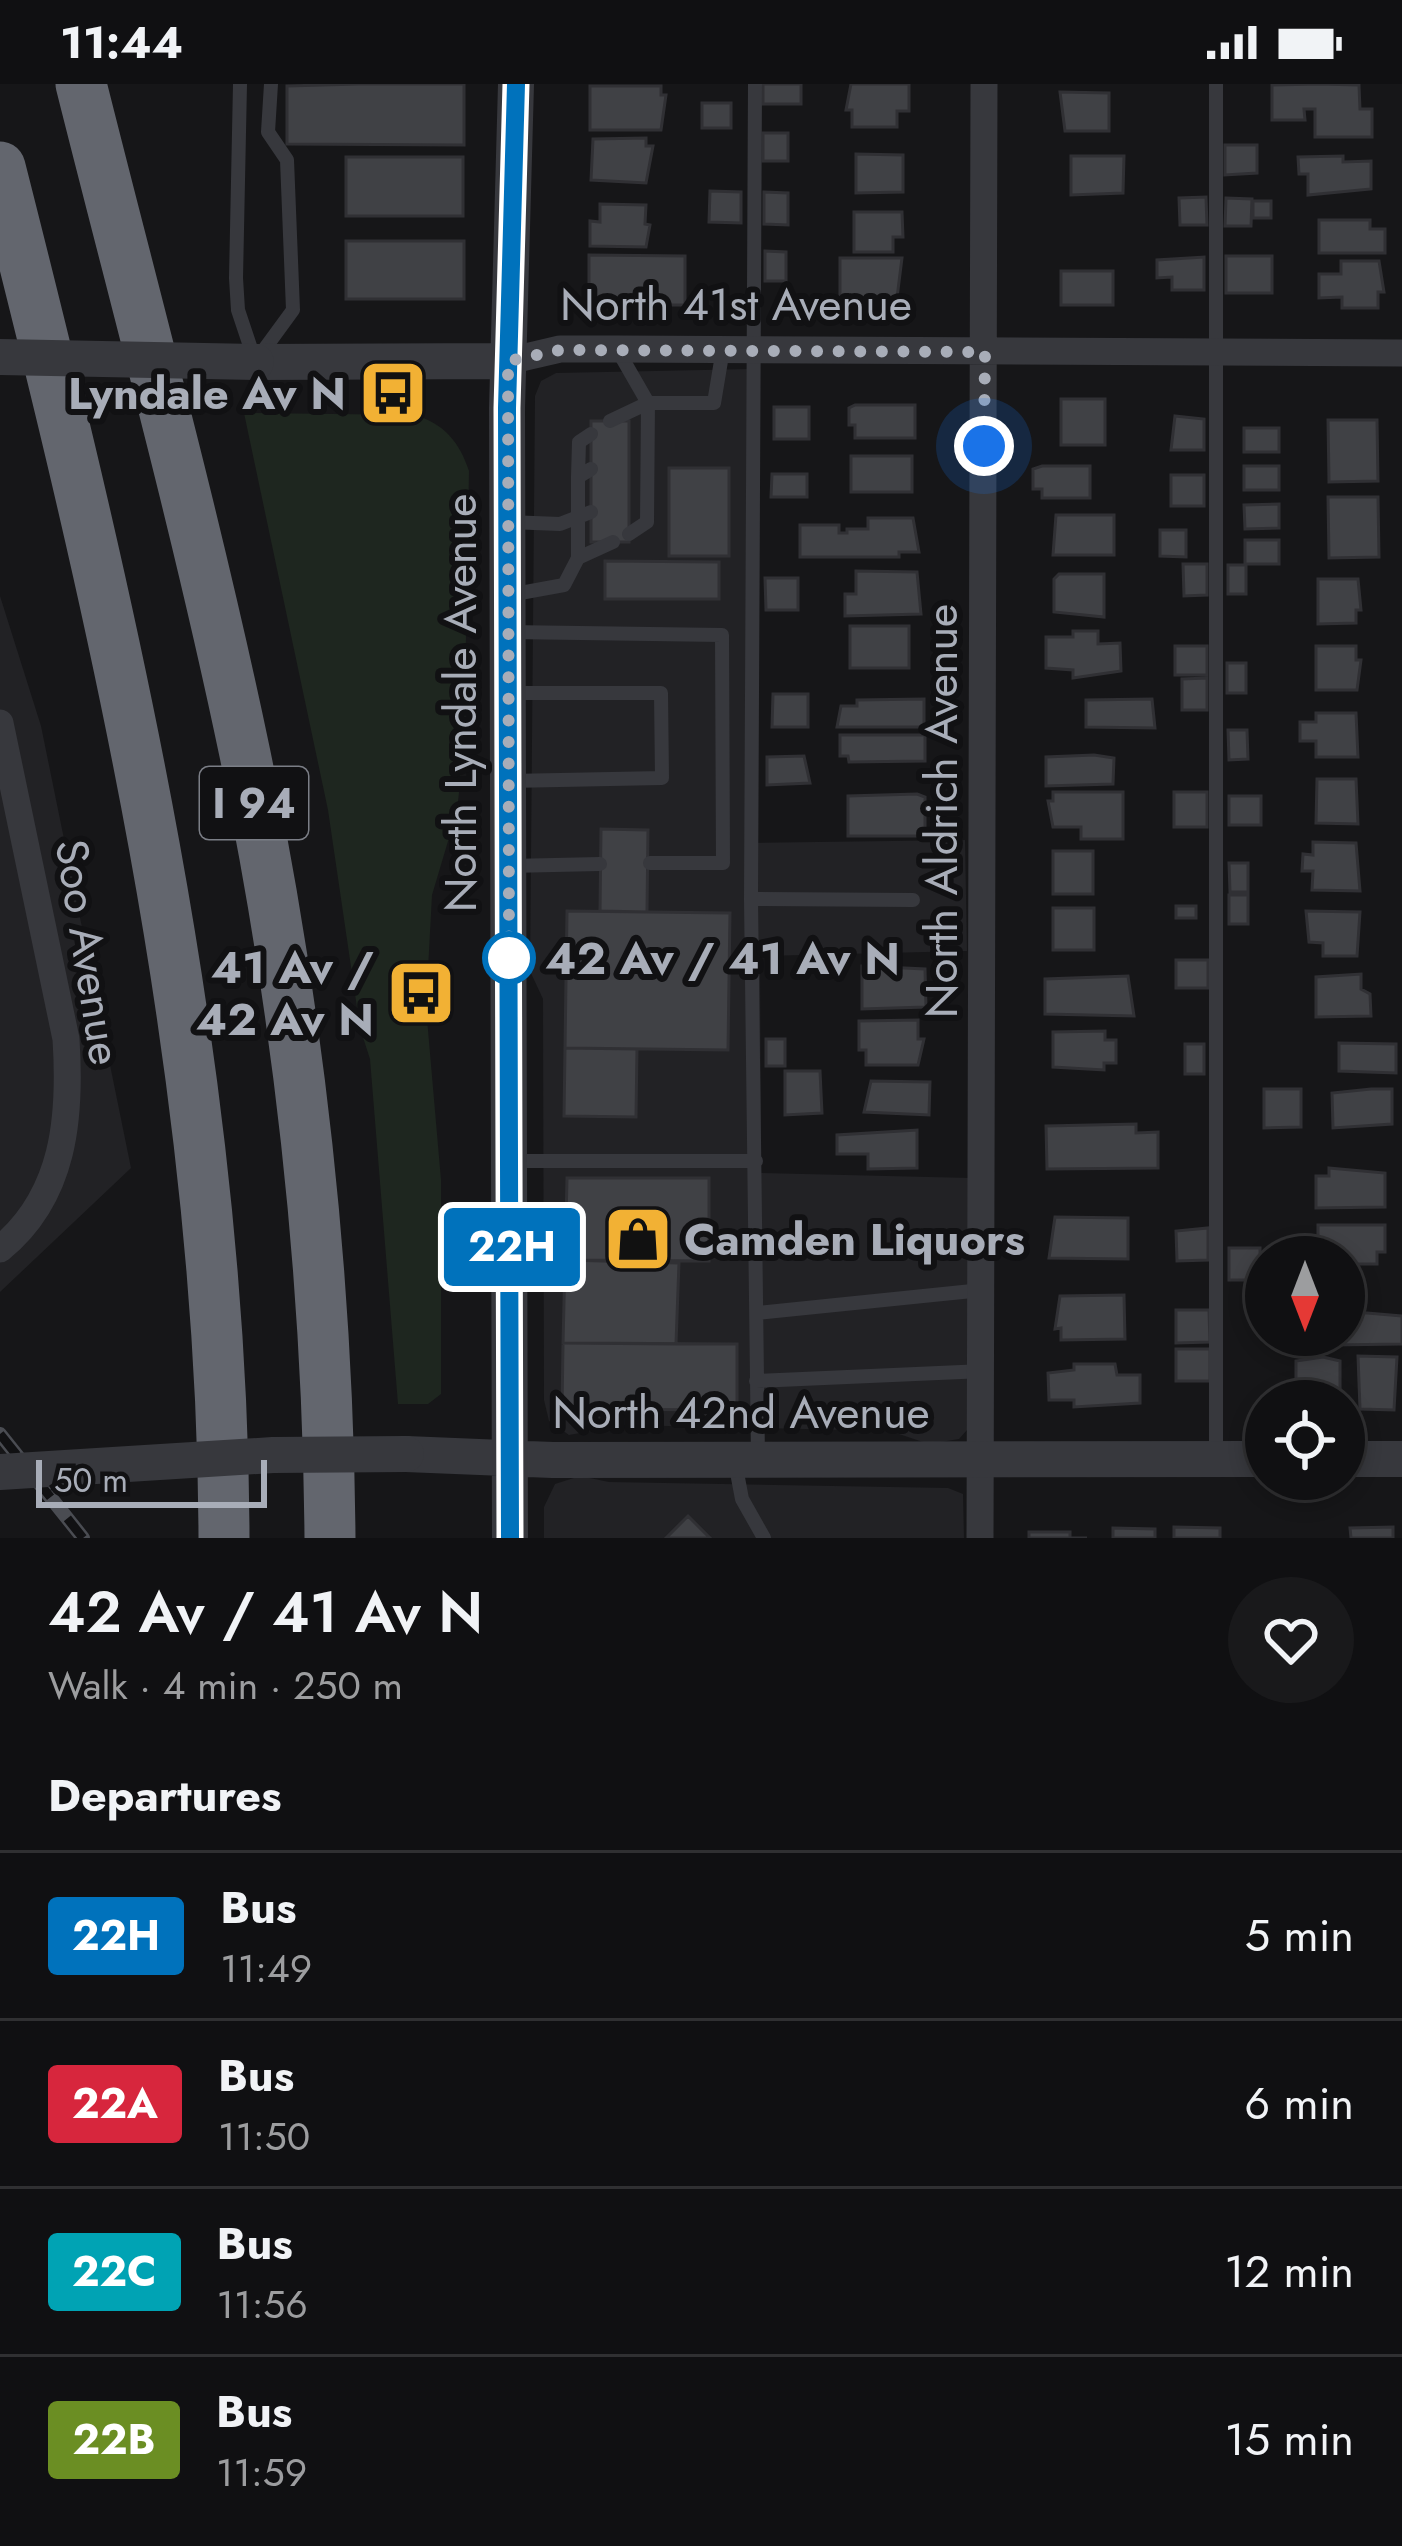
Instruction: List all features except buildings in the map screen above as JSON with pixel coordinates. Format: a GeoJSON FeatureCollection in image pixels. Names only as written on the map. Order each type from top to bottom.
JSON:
{"type":"FeatureCollection","features":[{"type":"Feature","properties":{"kind":"highway","name":"I 94"},"geometry":{"type":"LineString","coordinates":[[81,84],[214,615],[271,896],[309,1176],[330,1538]]}},
{"type":"Feature","properties":{"kind":"highway","name":"I 94"},"geometry":{"type":"LineString","coordinates":[[0,167],[107,616],[167,913],[204,1183],[224,1538]]}},
{"type":"Feature","properties":{"kind":"street","name":"North Lyndale Avenue"},"geometry":{"type":"LineString","coordinates":[[510,1538],[508,361],[516,84]]}},
{"type":"Feature","properties":{"kind":"street","name":"North Aldrich Avenue"},"geometry":{"type":"LineString","coordinates":[[980,1538],[985,1371],[984,84]]}},
{"type":"Feature","properties":{"kind":"street","name":"North 41st Avenue"},"geometry":{"type":"LineString","coordinates":[[0,357],[508,361],[560,350],[757,348],[1402,353]]}},
{"type":"Feature","properties":{"kind":"street","name":"Soo Avenue"},"geometry":{"type":"LineString","coordinates":[[0,723],[66,1040],[69,1093],[67,1125],[46,1194],[0,1249]]}},
{"type":"Feature","properties":{"kind":"street","name":"North 42nd Avenue"},"geometry":{"type":"LineString","coordinates":[[0,1472],[203,1458],[406,1454],[746,1462],[1245,1459]]}},
{"type":"Feature","properties":{"kind":"street"},"geometry":{"type":"LineString","coordinates":[[1365,1459],[1402,1459]]}},
{"type":"Feature","properties":{"kind":"lane"},"geometry":{"type":"LineString","coordinates":[[240,84],[236,278],[238,310],[256,362]]}},
{"type":"Feature","properties":{"kind":"lane"},"geometry":{"type":"LineString","coordinates":[[256,362],[293,310],[287,160],[268,132],[272,84]]}},
{"type":"Feature","properties":{"kind":"lane"},"geometry":{"type":"LineString","coordinates":[[755,84],[752,898],[757,1381],[742,1499],[764,1538]]}},
{"type":"Feature","properties":{"kind":"lane"},"geometry":{"type":"LineString","coordinates":[[1216,84],[1216,1460]]}},
{"type":"Feature","properties":{"kind":"lane"},"geometry":{"type":"LineString","coordinates":[[617,349],[648,403],[647,522],[629,534]]}},
{"type":"Feature","properties":{"kind":"lane"},"geometry":{"type":"LineString","coordinates":[[610,421],[648,403],[714,403],[723,349]]}},
{"type":"Feature","properties":{"kind":"lane"},"geometry":{"type":"LineString","coordinates":[[509,595],[564,585],[578,558],[585,473],[579,442],[591,434]]}},
{"type":"Feature","properties":{"kind":"lane"},"geometry":{"type":"LineString","coordinates":[[629,452],[648,441]]}},
{"type":"Feature","properties":{"kind":"lane"},"geometry":{"type":"LineString","coordinates":[[629,496],[648,485]]}},
{"type":"Feature","properties":{"kind":"lane"},"geometry":{"type":"LineString","coordinates":[[508,522],[560,524],[584,516]]}},
{"type":"Feature","properties":{"kind":"lane"},"geometry":{"type":"LineString","coordinates":[[578,558],[614,542]]}},
{"type":"Feature","properties":{"kind":"lane"},"geometry":{"type":"LineString","coordinates":[[509,632],[722,635],[723,863],[650,863]]}},
{"type":"Feature","properties":{"kind":"lane"},"geometry":{"type":"LineString","coordinates":[[509,693],[661,693],[662,778],[509,781]]}},
{"type":"Feature","properties":{"kind":"lane"},"geometry":{"type":"LineString","coordinates":[[508,866],[599,864]]}},
{"type":"Feature","properties":{"kind":"lane"},"geometry":{"type":"LineString","coordinates":[[752,898],[914,900]]}},
{"type":"Feature","properties":{"kind":"lane"},"geometry":{"type":"LineString","coordinates":[[511,1161],[756,1161]]}},
{"type":"Feature","properties":{"kind":"lane"},"geometry":{"type":"LineString","coordinates":[[757,1313],[982,1290]]}},
{"type":"Feature","properties":{"kind":"lane"},"geometry":{"type":"LineString","coordinates":[[757,1381],[985,1371]]}},
{"type":"Feature","properties":{"kind":"shaded area"},"geometry":{"type":"Polygon","coordinates":[[[752,369],[748,843],[965,840],[967,951],[760,956],[761,1173],[971,1178],[975,1421],[959,1439],[929,1444],[890,1431],[625,1425],[569,1435],[549,1421],[544,1400],[543,999],[530,971],[535,396],[541,381],[556,373],[752,369]]]}},
{"type":"Feature","properties":{"kind":"shaded area"},"geometry":{"type":"Polygon","coordinates":[[[244,413],[414,415],[449,436],[469,471],[464,746],[457,811],[432,895],[426,1007],[441,1180],[441,1394],[428,1404],[398,1404],[370,1059],[360,1028],[328,810],[244,413]]]}},
{"type":"Feature","properties":{"kind":"shaded area"},"geometry":{"type":"Polygon","coordinates":[[[0,596],[41,726],[131,1168],[0,1292],[0,596]]]}},
{"type":"Feature","properties":{"kind":"shaded area"},"geometry":{"type":"Polygon","coordinates":[[[580,1476],[609,1482],[948,1488],[963,1494],[964,1538],[544,1538],[544,1507],[555,1484],[580,1476]]]}},
{"type":"Feature","properties":{"kind":"railway"},"geometry":{"type":"LineString","coordinates":[[0,1434],[83,1538]]}},
{"type":"Feature","properties":{"kind":"bus line","name":"22H"},"geometry":{"type":"LineString","coordinates":[[510,1538],[514,1414],[507,408],[516,84]]}},
{"type":"Feature","properties":{"kind":"place","name":"Lyndale Av N"},"geometry":{"type":"Point","coordinates":[393,393]}},
{"type":"Feature","properties":{"kind":"place","name":"42 Av / 41 Av N"},"geometry":{"type":"Point","coordinates":[509,958]}},
{"type":"Feature","properties":{"kind":"place","name":"41 Av / 42 Av N"},"geometry":{"type":"Point","coordinates":[421,993]}},
{"type":"Feature","properties":{"kind":"place","name":"Camden Liquors"},"geometry":{"type":"Point","coordinates":[638,1239]}},
{"type":"Feature","properties":{"kind":"route"},"geometry":{"type":"LineString","coordinates":[[509,958],[508,361],[560,350],[985,352],[984,446]]}}]}
